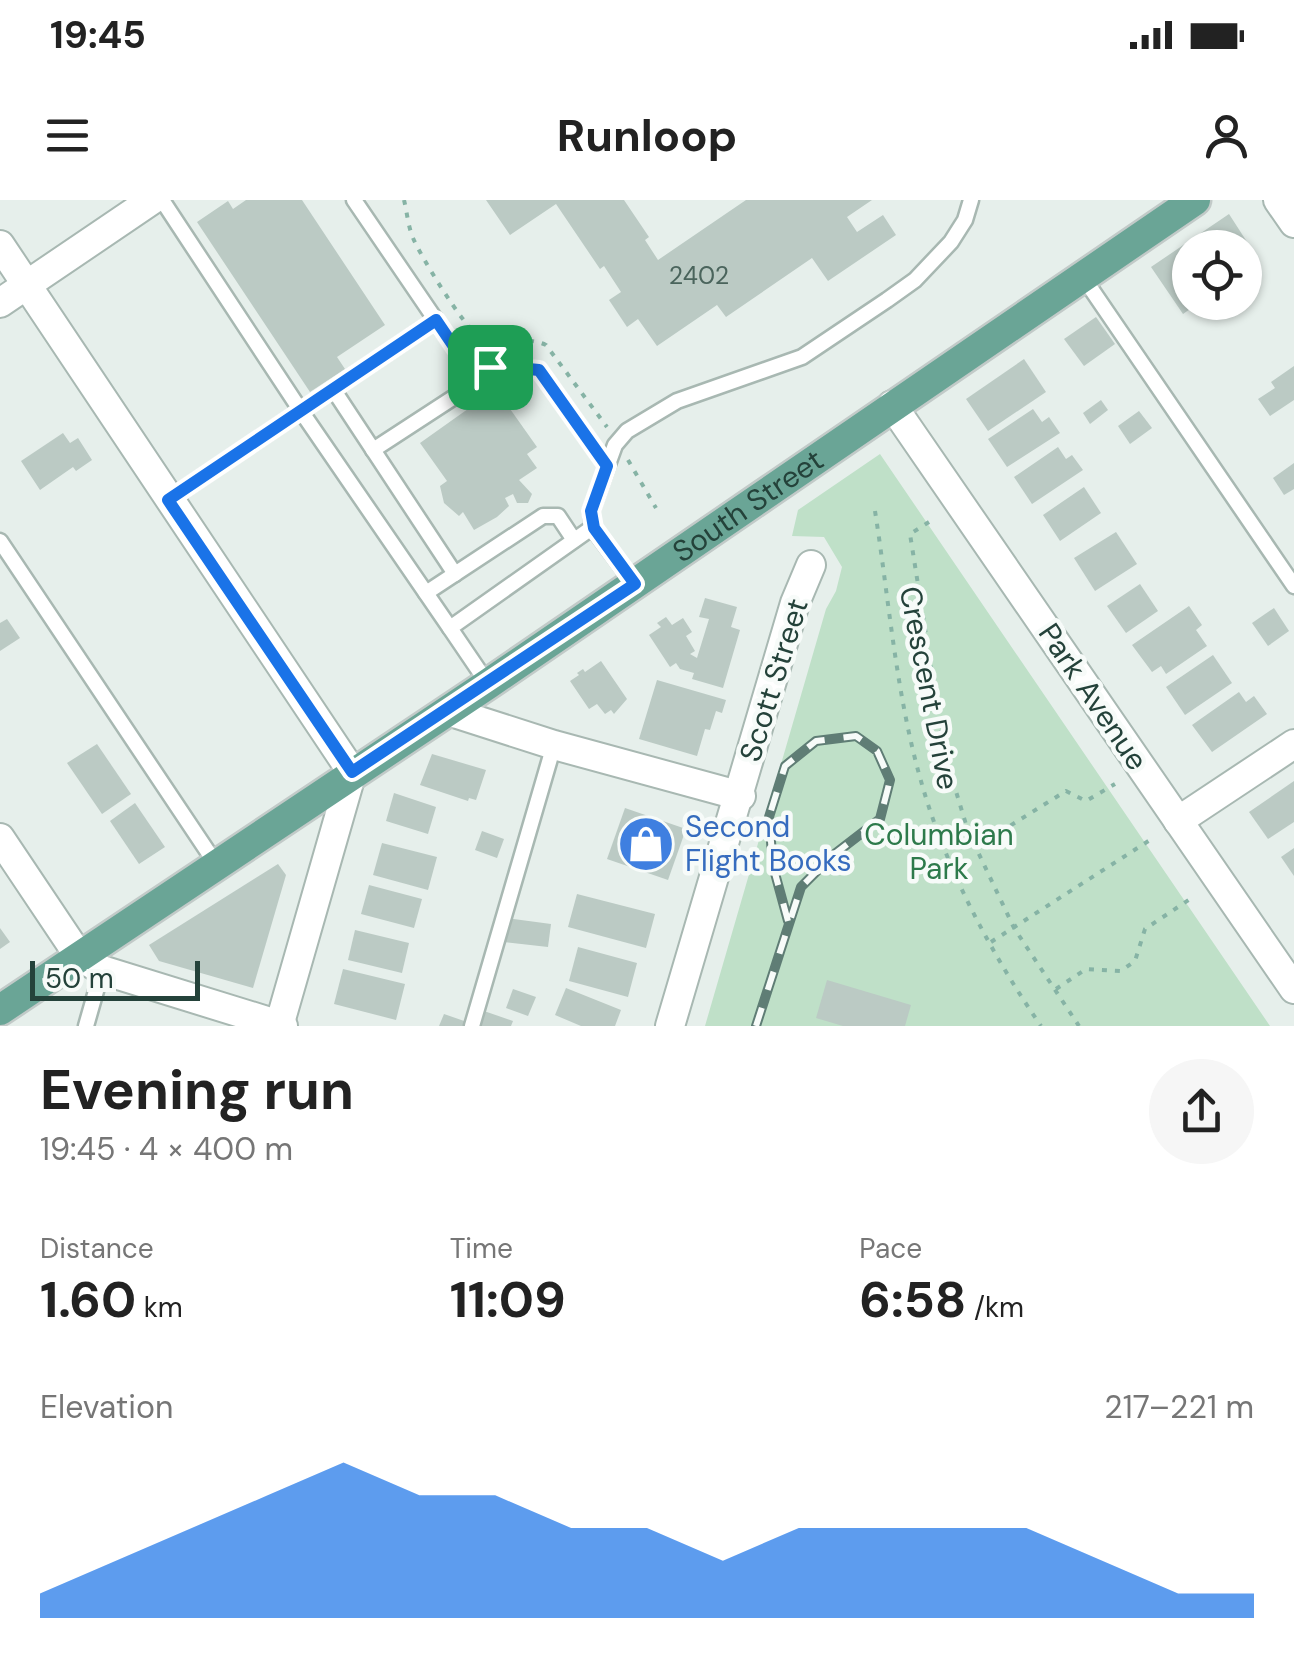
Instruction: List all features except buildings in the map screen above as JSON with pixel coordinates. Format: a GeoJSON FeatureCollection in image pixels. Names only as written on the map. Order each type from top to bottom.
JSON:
{"type":"FeatureCollection","features":[{"type":"Feature","properties":{"kind":"main road","name":"South Street"},"geometry":{"type":"LineString","coordinates":[[0,1010],[90,963],[216,864],[488,684],[1195,200]]}},
{"type":"Feature","properties":{"kind":"street"},"geometry":{"type":"LineString","coordinates":[[0,303],[152,200]]}},
{"type":"Feature","properties":{"kind":"street"},"geometry":{"type":"LineString","coordinates":[[1278,200],[1294,223]]}},
{"type":"Feature","properties":{"kind":"street"},"geometry":{"type":"LineString","coordinates":[[0,246],[352,772],[280,1026],[90,963],[0,838]]}},
{"type":"Feature","properties":{"kind":"street","name":"Park Avenue"},"geometry":{"type":"LineString","coordinates":[[892,405],[1294,989]]}},
{"type":"Feature","properties":{"kind":"street","name":"Scott Street"},"geometry":{"type":"LineString","coordinates":[[670,1026],[795,604],[811,565]]}},
{"type":"Feature","properties":{"kind":"street"},"geometry":{"type":"LineString","coordinates":[[448,711],[554,745],[740,796]]}},
{"type":"Feature","properties":{"kind":"street"},"geometry":{"type":"LineString","coordinates":[[1178,821],[1294,744]]}},
{"type":"Feature","properties":{"kind":"lane"},"geometry":{"type":"LineString","coordinates":[[162,200],[300,411],[488,684]]}},
{"type":"Feature","properties":{"kind":"lane"},"geometry":{"type":"LineString","coordinates":[[354,200],[465,363],[539,370],[607,466]]}},
{"type":"Feature","properties":{"kind":"lane"},"geometry":{"type":"LineString","coordinates":[[635,584],[593,526],[591,511],[615,445],[626,432],[677,401],[802,356],[916,280],[951,242],[965,220],[971,200]]}},
{"type":"Feature","properties":{"kind":"lane"},"geometry":{"type":"LineString","coordinates":[[1083,276],[1294,586]]}},
{"type":"Feature","properties":{"kind":"lane"},"geometry":{"type":"LineString","coordinates":[[168,500],[436,320]]}},
{"type":"Feature","properties":{"kind":"lane"},"geometry":{"type":"LineString","coordinates":[[373,450],[485,376],[490,367]]}},
{"type":"Feature","properties":{"kind":"lane"},"geometry":{"type":"LineString","coordinates":[[333,390],[455,574]]}},
{"type":"Feature","properties":{"kind":"lane"},"geometry":{"type":"LineString","coordinates":[[426,593],[550,514],[558,516],[574,540]]}},
{"type":"Feature","properties":{"kind":"lane"},"geometry":{"type":"LineString","coordinates":[[450,628],[593,526]]}},
{"type":"Feature","properties":{"kind":"lane"},"geometry":{"type":"LineString","coordinates":[[0,541],[216,864]]}},
{"type":"Feature","properties":{"kind":"lane"},"geometry":{"type":"LineString","coordinates":[[472,1026],[554,745]]}},
{"type":"Feature","properties":{"kind":"lane"},"geometry":{"type":"LineString","coordinates":[[86,1026],[90,963]]}},
{"type":"Feature","properties":{"kind":"path","name":"Crescent Drive"},"geometry":{"type":"LineString","coordinates":[[875,511],[920,780],[958,882],[1017,992],[1040,1026]]}},
{"type":"Feature","properties":{"kind":"path"},"geometry":{"type":"LineString","coordinates":[[929,522],[910,534],[945,755],[968,831],[1014,928],[1080,1026]]}},
{"type":"Feature","properties":{"kind":"path"},"geometry":{"type":"LineString","coordinates":[[968,831],[977,825],[992,837],[1066,791],[1086,801],[1115,784]]}},
{"type":"Feature","properties":{"kind":"path"},"geometry":{"type":"LineString","coordinates":[[991,942],[1150,840]]}},
{"type":"Feature","properties":{"kind":"path"},"geometry":{"type":"LineString","coordinates":[[1056,989],[1086,969],[1121,971],[1135,961],[1146,929],[1190,899]]}},
{"type":"Feature","properties":{"kind":"green space","name":"Columbian Park"},"geometry":{"type":"Polygon","coordinates":[[[880,454],[1270,1026],[705,1026],[826,609],[842,567],[824,537],[792,536],[798,510],[880,454]]]}},
{"type":"Feature","properties":{"kind":"railway"},"geometry":{"type":"LineString","coordinates":[[756,1026],[801,887],[832,856],[880,819],[890,780],[877,751],[856,736],[816,741],[785,766],[769,817],[773,866],[788,921]]}},
{"type":"Feature","properties":{"kind":"place","name":"Second Flight Books"},"geometry":{"type":"Point","coordinates":[646,844]}},
{"type":"Feature","properties":{"kind":"route"},"geometry":{"type":"LineString","coordinates":[[436,320],[465,363],[490,367],[539,370],[607,466],[591,511],[594,528],[635,584],[352,772],[168,500],[436,320]]}}]}
